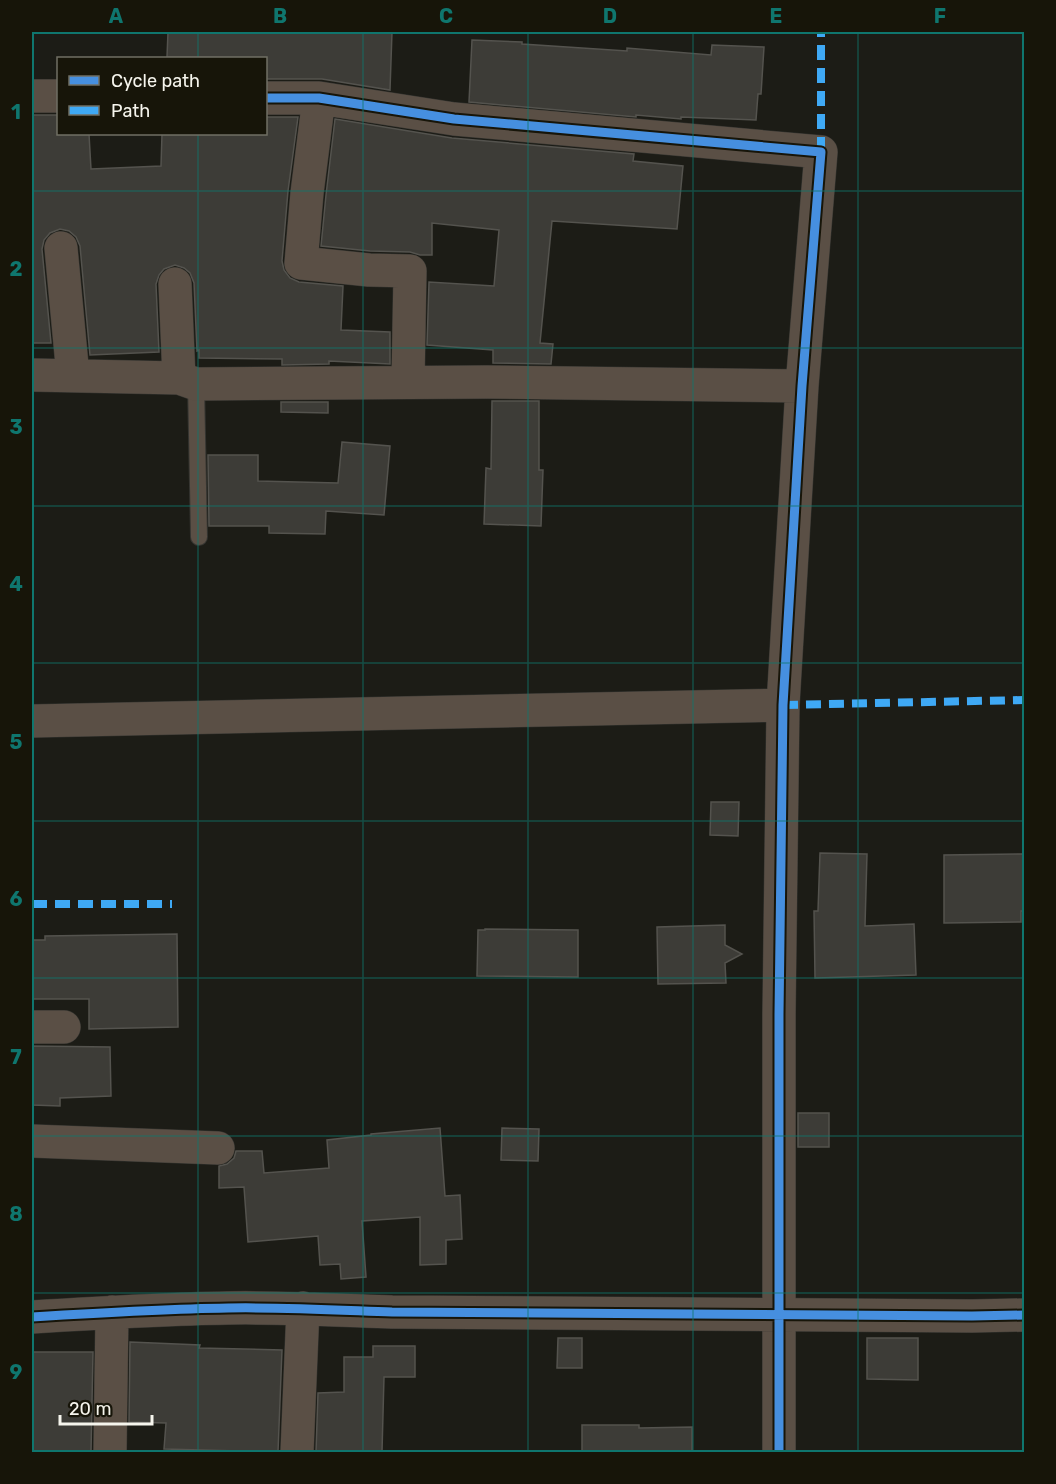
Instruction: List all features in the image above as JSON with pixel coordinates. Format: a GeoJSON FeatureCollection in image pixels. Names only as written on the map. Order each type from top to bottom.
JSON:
{"type":"FeatureCollection","features":[{"type":"Feature","properties":{"kind":"street"},"geometry":{"type":"LineString","coordinates":[[32,96],[57,96]]}},
{"type":"Feature","properties":{"kind":"street"},"geometry":{"type":"LineString","coordinates":[[267,98],[319,98],[454,119],[820,152],[802,386],[783,705],[779,1014],[779,1452]]}},
{"type":"Feature","properties":{"kind":"street"},"geometry":{"type":"LineString","coordinates":[[319,98],[300,263],[369,270],[410,271],[408,382]]}},
{"type":"Feature","properties":{"kind":"street"},"geometry":{"type":"LineString","coordinates":[[61,248],[74,376]]}},
{"type":"Feature","properties":{"kind":"street"},"geometry":{"type":"LineString","coordinates":[[175,284],[188,381]]}},
{"type":"Feature","properties":{"kind":"street"},"geometry":{"type":"LineString","coordinates":[[32,375],[188,381],[802,386]]}},
{"type":"Feature","properties":{"kind":"street"},"geometry":{"type":"LineString","coordinates":[[32,721],[783,705]]}},
{"type":"Feature","properties":{"kind":"street"},"geometry":{"type":"LineString","coordinates":[[32,1141],[218,1148]]}},
{"type":"Feature","properties":{"kind":"street"},"geometry":{"type":"LineString","coordinates":[[32,1317],[228,1308],[303,1308],[392,1312],[1024,1315]]}},
{"type":"Feature","properties":{"kind":"street"},"geometry":{"type":"LineString","coordinates":[[297,1452],[303,1308]]}},
{"type":"Feature","properties":{"kind":"street"},"geometry":{"type":"LineString","coordinates":[[110,1452],[112,1312]]}},
{"type":"Feature","properties":{"kind":"lane"},"geometry":{"type":"LineString","coordinates":[[188,381],[199,537]]}},
{"type":"Feature","properties":{"kind":"building"},"geometry":{"type":"Polygon","coordinates":[[[168,32],[392,32],[390,90],[322,79],[267,79],[267,57],[167,57],[168,32]]]}},
{"type":"Feature","properties":{"kind":"building"},"geometry":{"type":"Polygon","coordinates":[[[472,40],[711,55],[712,45],[764,47],[761,94],[758,94],[756,120],[681,117],[681,119],[636,115],[636,117],[469,102],[472,40]]]}},
{"type":"Feature","properties":{"kind":"building"},"geometry":{"type":"Polygon","coordinates":[[[32,115],[57,115],[57,135],[89,135],[91,169],[161,166],[162,135],[267,135],[267,117],[298,117],[288,191],[282,261],[284,270],[290,278],[299,282],[343,286],[341,330],[390,332],[390,364],[329,361],[329,364],[282,365],[282,359],[199,358],[194,283],[190,273],[175,265],[164,269],[156,284],[159,352],[90,355],[80,246],[76,237],[69,231],[60,229],[50,233],[44,240],[42,249],[51,343],[32,343],[32,115]]]}},
{"type":"Feature","properties":{"kind":"building"},"geometry":{"type":"Polygon","coordinates":[[[335,119],[452,138],[634,154],[633,161],[683,166],[677,229],[552,221],[540,343],[553,344],[551,364],[493,363],[493,350],[427,345],[429,282],[494,286],[499,230],[432,223],[432,255],[321,246],[335,119]]]}},
{"type":"Feature","properties":{"kind":"building"},"geometry":{"type":"Polygon","coordinates":[[[492,401],[539,401],[539,470],[543,470],[541,526],[484,524],[486,468],[491,469],[492,401]]]}},
{"type":"Feature","properties":{"kind":"building"},"geometry":{"type":"Polygon","coordinates":[[[281,402],[328,402],[328,413],[281,412],[281,402]]]}},
{"type":"Feature","properties":{"kind":"building"},"geometry":{"type":"Polygon","coordinates":[[[342,442],[390,446],[384,515],[326,511],[325,534],[269,533],[269,526],[209,526],[208,455],[258,455],[258,481],[338,483],[342,442]]]}},
{"type":"Feature","properties":{"kind":"building"},"geometry":{"type":"Polygon","coordinates":[[[711,802],[739,802],[738,836],[710,835],[711,802]]]}},
{"type":"Feature","properties":{"kind":"building"},"geometry":{"type":"Polygon","coordinates":[[[820,853],[867,854],[865,926],[914,924],[916,975],[815,978],[814,911],[818,911],[820,853]]]}},
{"type":"Feature","properties":{"kind":"building"},"geometry":{"type":"Polygon","coordinates":[[[1024,854],[1024,911],[1021,911],[1021,922],[944,923],[944,855],[1024,854]]]}},
{"type":"Feature","properties":{"kind":"building"},"geometry":{"type":"Polygon","coordinates":[[[725,925],[725,945],[742,954],[725,963],[726,983],[658,984],[657,927],[725,925]]]}},
{"type":"Feature","properties":{"kind":"building"},"geometry":{"type":"Polygon","coordinates":[[[478,930],[578,930],[578,977],[477,976],[478,930]]]}},
{"type":"Feature","properties":{"kind":"building"},"geometry":{"type":"Polygon","coordinates":[[[177,934],[178,1027],[89,1029],[89,999],[32,999],[32,940],[45,940],[45,936],[177,934]]]}},
{"type":"Feature","properties":{"kind":"building"},"geometry":{"type":"Polygon","coordinates":[[[32,1046],[110,1047],[111,1096],[60,1098],[60,1106],[32,1105],[32,1046]]]}},
{"type":"Feature","properties":{"kind":"building"},"geometry":{"type":"Polygon","coordinates":[[[798,1113],[829,1113],[829,1147],[798,1147],[798,1113]]]}},
{"type":"Feature","properties":{"kind":"building"},"geometry":{"type":"Polygon","coordinates":[[[440,1128],[445,1196],[460,1195],[462,1239],[446,1240],[446,1264],[420,1265],[420,1217],[362,1221],[366,1277],[341,1279],[340,1264],[320,1265],[318,1236],[248,1242],[244,1187],[219,1188],[219,1166],[227,1164],[234,1158],[236,1151],[262,1151],[264,1173],[329,1168],[327,1140],[440,1128]]]}},
{"type":"Feature","properties":{"kind":"building"},"geometry":{"type":"Polygon","coordinates":[[[502,1128],[539,1129],[538,1161],[501,1160],[502,1128]]]}},
{"type":"Feature","properties":{"kind":"building"},"geometry":{"type":"Polygon","coordinates":[[[558,1338],[582,1338],[582,1368],[557,1368],[558,1338]]]}},
{"type":"Feature","properties":{"kind":"building"},"geometry":{"type":"Polygon","coordinates":[[[867,1338],[918,1338],[918,1380],[867,1379],[867,1338]]]}},
{"type":"Feature","properties":{"kind":"building"},"geometry":{"type":"Polygon","coordinates":[[[130,1342],[200,1345],[199,1348],[282,1350],[278,1452],[164,1449],[166,1423],[129,1422],[130,1342]]]}},
{"type":"Feature","properties":{"kind":"building"},"geometry":{"type":"Polygon","coordinates":[[[373,1346],[415,1346],[415,1377],[384,1377],[382,1452],[316,1452],[318,1393],[344,1392],[344,1357],[373,1357],[373,1346]]]}},
{"type":"Feature","properties":{"kind":"building"},"geometry":{"type":"Polygon","coordinates":[[[32,1352],[93,1352],[91,1452],[32,1452],[32,1352]]]}},
{"type":"Feature","properties":{"kind":"building"},"geometry":{"type":"Polygon","coordinates":[[[582,1425],[639,1425],[639,1428],[692,1427],[692,1452],[582,1452],[582,1425]]]}},
{"type":"Feature","properties":{"kind":"marked path"},"geometry":{"type":"LineString","coordinates":[[821,32],[821,152]]}},
{"type":"Feature","properties":{"kind":"marked path"},"geometry":{"type":"LineString","coordinates":[[783,705],[1024,700]]}},
{"type":"Feature","properties":{"kind":"marked path"},"geometry":{"type":"LineString","coordinates":[[32,904],[172,904]]}},
{"type":"Feature","properties":{"kind":"cycle path"},"geometry":{"type":"LineString","coordinates":[[267,98],[319,98],[454,119],[821,152],[802,386],[783,705],[779,1014],[779,1452]]}},
{"type":"Feature","properties":{"kind":"cycle path"},"geometry":{"type":"LineString","coordinates":[[32,1317],[154,1310],[249,1308],[392,1312],[1024,1315]]}}]}
